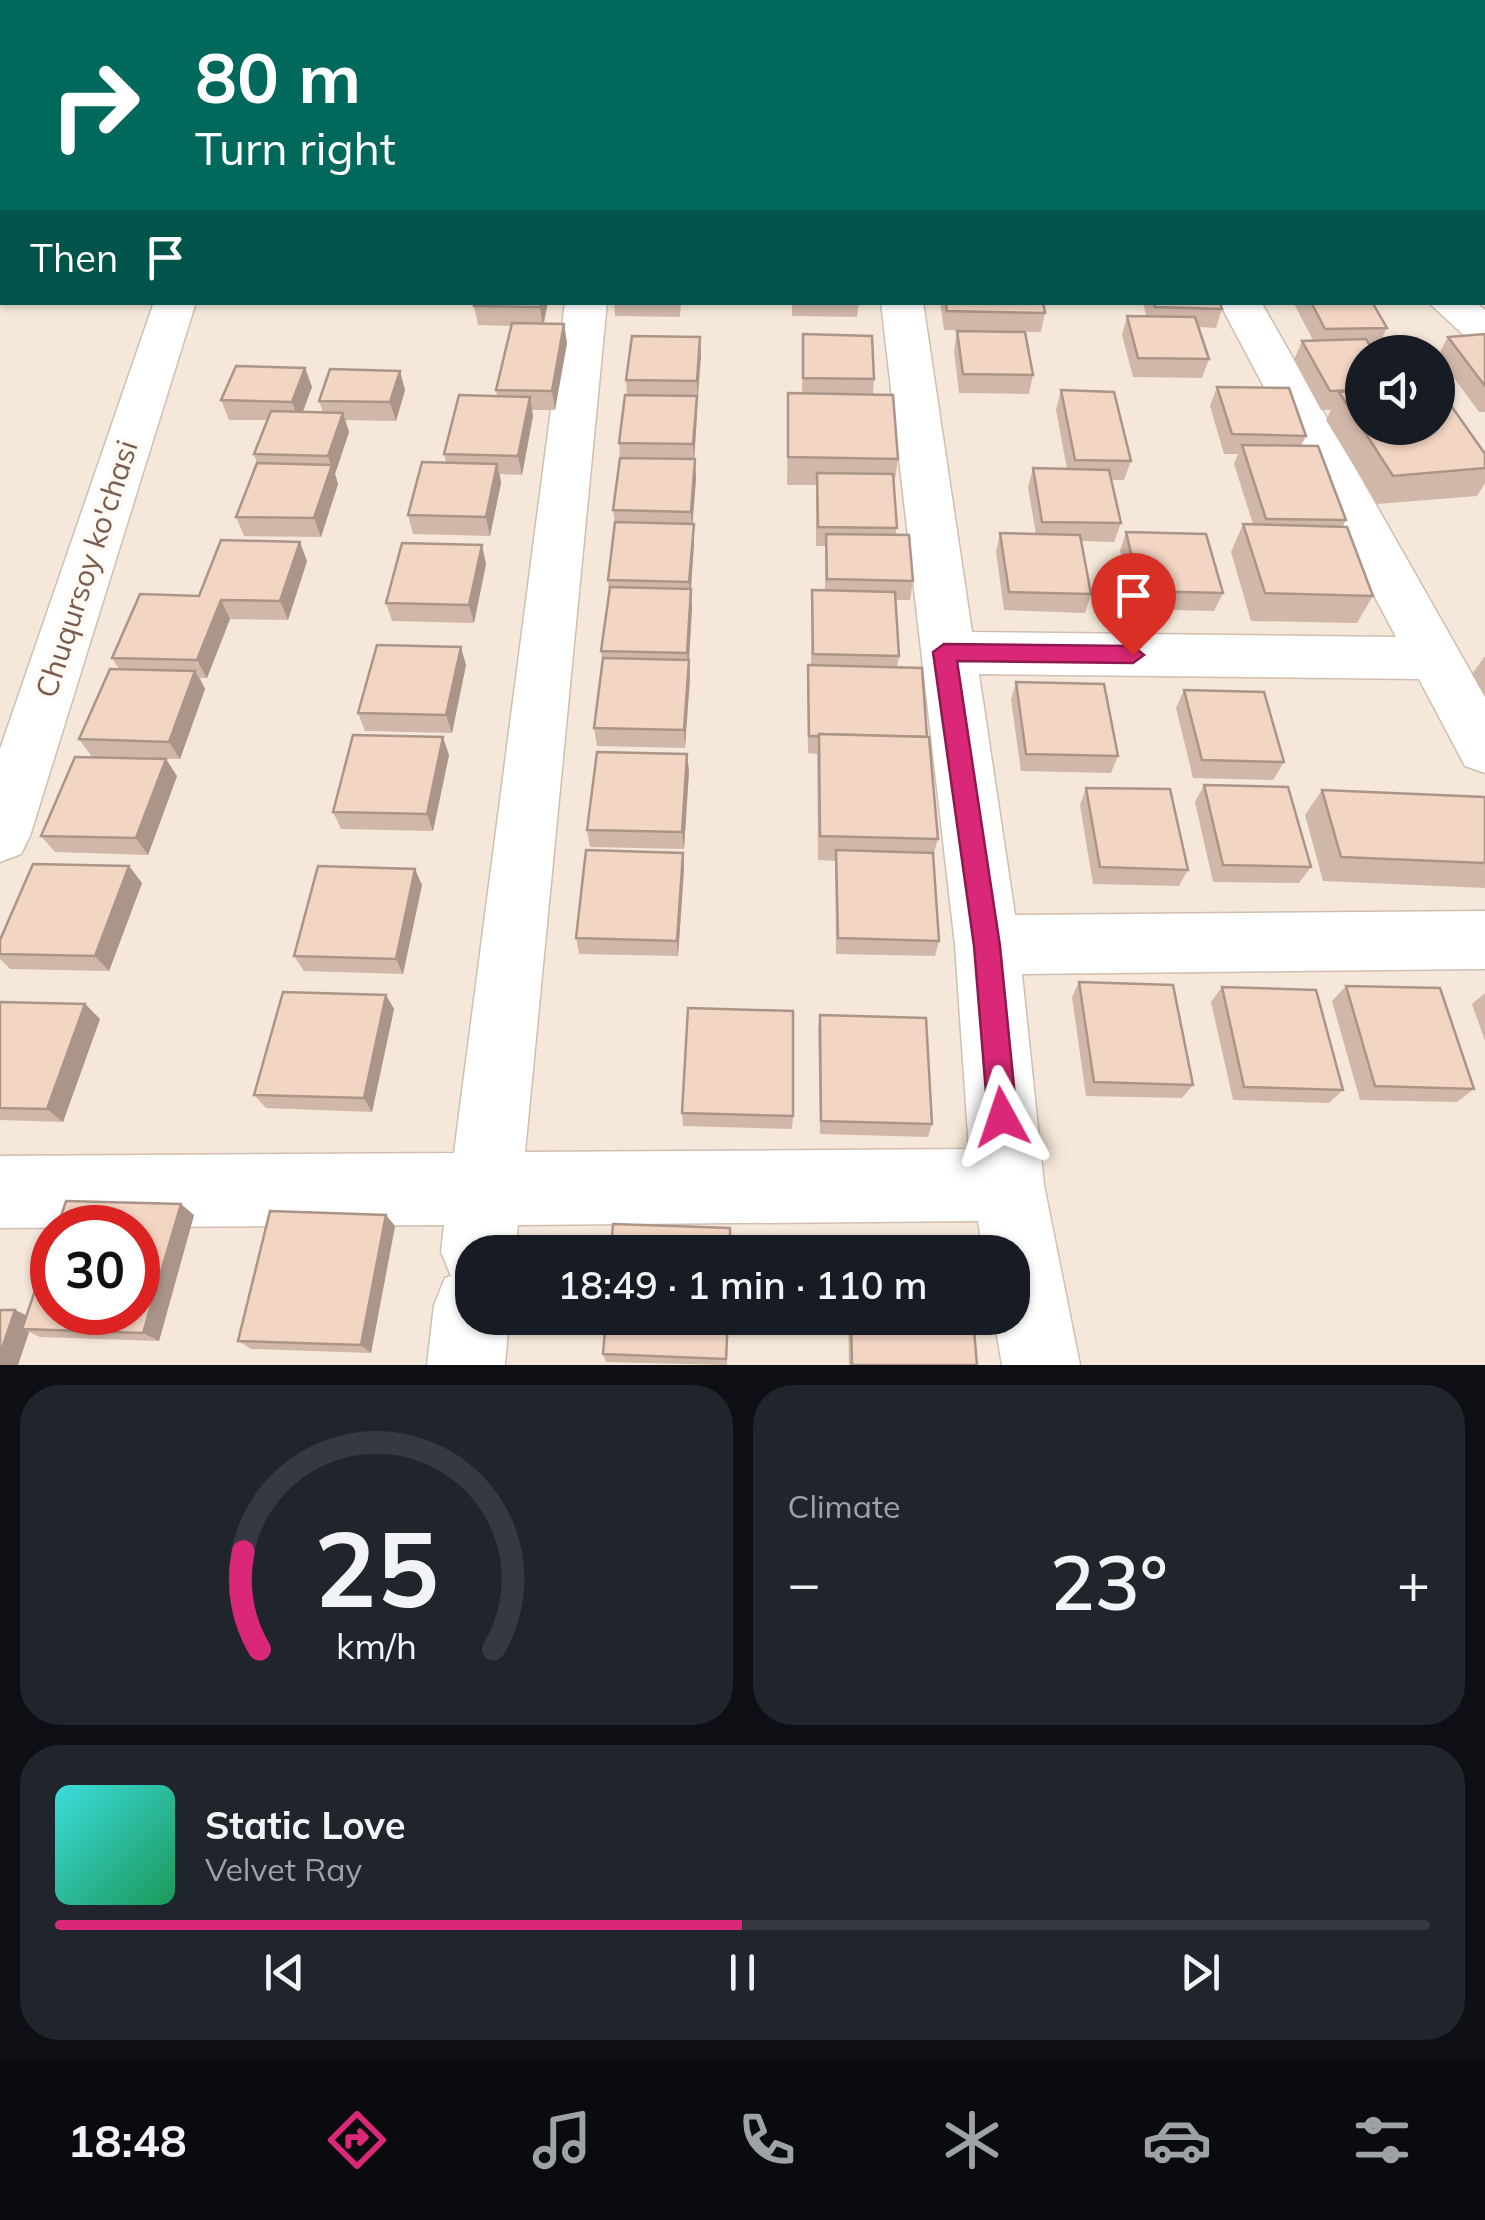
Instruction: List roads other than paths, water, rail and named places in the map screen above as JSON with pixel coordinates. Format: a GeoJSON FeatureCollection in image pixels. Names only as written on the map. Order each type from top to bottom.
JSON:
{"type":"FeatureCollection","features":[{"type":"Feature","properties":{"kind":"street","name":"Chuqursoy ko'chasi"},"geometry":{"type":"LineString","coordinates":[[0,836],[175,305]]}},
{"type":"Feature","properties":{"kind":"street"},"geometry":{"type":"LineString","coordinates":[[482,1220],[586,305]]}},
{"type":"Feature","properties":{"kind":"street"},"geometry":{"type":"LineString","coordinates":[[902,305],[944,652],[987,946],[1008,1186],[1041,1365]]}},
{"type":"Feature","properties":{"kind":"street"},"geometry":{"type":"LineString","coordinates":[[1242,305],[1485,749]]}},
{"type":"Feature","properties":{"kind":"street"},"geometry":{"type":"LineString","coordinates":[[1453,305],[1485,332]]}},
{"type":"Feature","properties":{"kind":"street"},"geometry":{"type":"LineString","coordinates":[[944,652],[1435,658]]}},
{"type":"Feature","properties":{"kind":"street"},"geometry":{"type":"LineString","coordinates":[[987,946],[1485,940]]}},
{"type":"Feature","properties":{"kind":"street"},"geometry":{"type":"LineString","coordinates":[[0,1192],[482,1220],[1008,1186]]}},
{"type":"Feature","properties":{"kind":"street"},"geometry":{"type":"LineString","coordinates":[[466,1365],[469,1335]]}}]}
